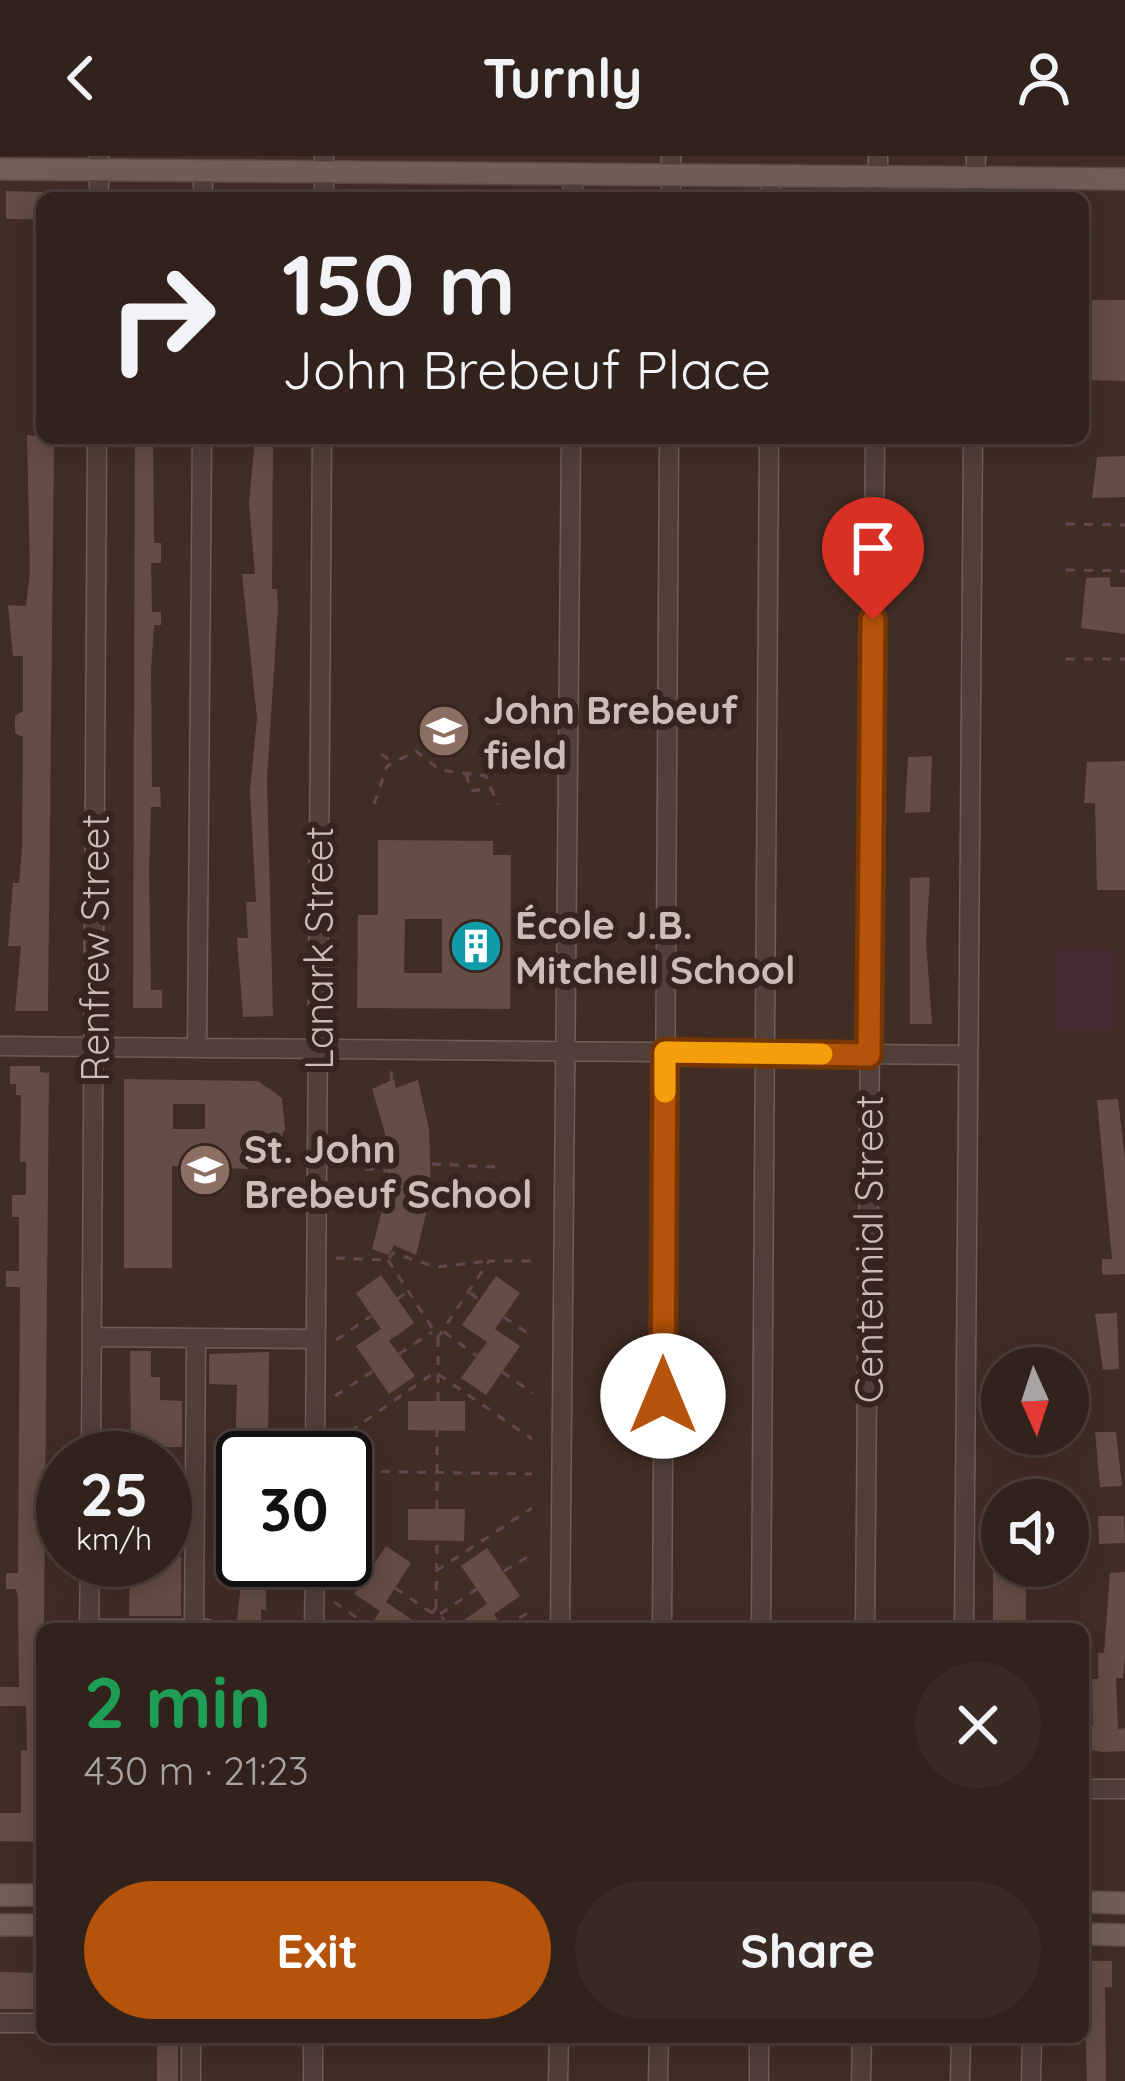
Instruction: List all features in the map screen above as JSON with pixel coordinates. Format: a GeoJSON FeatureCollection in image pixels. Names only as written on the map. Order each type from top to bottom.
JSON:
{"type":"FeatureCollection","features":[{"type":"Feature","properties":{"kind":"main road"},"geometry":{"type":"LineString","coordinates":[[0,170],[99,163],[203,170],[324,164],[671,177],[771,187],[878,177],[1125,179]]}},
{"type":"Feature","properties":{"kind":"main road"},"geometry":{"type":"LineString","coordinates":[[0,1895],[36,1895]]}},
{"type":"Feature","properties":{"kind":"main road"},"geometry":{"type":"LineString","coordinates":[[1089,1902],[1125,1903]]}},
{"type":"Feature","properties":{"kind":"main road"},"geometry":{"type":"LineString","coordinates":[[0,1925],[36,1925]]}},
{"type":"Feature","properties":{"kind":"main road"},"geometry":{"type":"LineString","coordinates":[[1089,1934],[1125,1935]]}},
{"type":"Feature","properties":{"kind":"street"},"geometry":{"type":"LineString","coordinates":[[203,170],[203,192]]}},
{"type":"Feature","properties":{"kind":"street"},"geometry":{"type":"LineString","coordinates":[[573,174],[573,192]]}},
{"type":"Feature","properties":{"kind":"street","name":"Renfrew Street"},"geometry":{"type":"LineString","coordinates":[[91,1431],[97,444]]}},
{"type":"Feature","properties":{"kind":"street"},"geometry":{"type":"LineString","coordinates":[[197,1048],[202,444]]}},
{"type":"Feature","properties":{"kind":"street","name":"Lanark Street"},"geometry":{"type":"LineString","coordinates":[[317,1431],[326,1339],[318,1048],[322,444]]}},
{"type":"Feature","properties":{"kind":"street"},"geometry":{"type":"LineString","coordinates":[[560,1623],[571,444]]}},
{"type":"Feature","properties":{"kind":"street"},"geometry":{"type":"LineString","coordinates":[[662,1623],[669,444]]}},
{"type":"Feature","properties":{"kind":"street"},"geometry":{"type":"LineString","coordinates":[[761,1623],[769,444]]}},
{"type":"Feature","properties":{"kind":"street","name":"Centennial Street"},"geometry":{"type":"LineString","coordinates":[[865,1623],[875,444]]}},
{"type":"Feature","properties":{"kind":"street"},"geometry":{"type":"LineString","coordinates":[[964,1623],[974,444]]}},
{"type":"Feature","properties":{"kind":"street"},"geometry":{"type":"LineString","coordinates":[[0,1046],[968,1055]]}},
{"type":"Feature","properties":{"kind":"street"},"geometry":{"type":"LineString","coordinates":[[92,1337],[326,1339]]}},
{"type":"Feature","properties":{"kind":"street"},"geometry":{"type":"LineString","coordinates":[[194,1623],[196,1338]]}},
{"type":"Feature","properties":{"kind":"street"},"geometry":{"type":"LineString","coordinates":[[89,1623],[90,1587]]}},
{"type":"Feature","properties":{"kind":"street"},"geometry":{"type":"LineString","coordinates":[[314,1623],[315,1587]]}},
{"type":"Feature","properties":{"kind":"street"},"geometry":{"type":"LineString","coordinates":[[1089,1789],[1125,1789]]}},
{"type":"Feature","properties":{"kind":"street"},"geometry":{"type":"LineString","coordinates":[[0,2024],[36,2024]]}},
{"type":"Feature","properties":{"kind":"street"},"geometry":{"type":"LineString","coordinates":[[191,2043],[191,2081]]}},
{"type":"Feature","properties":{"kind":"street"},"geometry":{"type":"LineString","coordinates":[[313,2043],[313,2081]]}},
{"type":"Feature","properties":{"kind":"street"},"geometry":{"type":"LineString","coordinates":[[559,2043],[559,2081]]}},
{"type":"Feature","properties":{"kind":"street"},"geometry":{"type":"LineString","coordinates":[[658,2081],[659,2043]]}},
{"type":"Feature","properties":{"kind":"street"},"geometry":{"type":"LineString","coordinates":[[759,2043],[759,2081]]}},
{"type":"Feature","properties":{"kind":"street"},"geometry":{"type":"LineString","coordinates":[[861,2081],[862,2043]]}},
{"type":"Feature","properties":{"kind":"street"},"geometry":{"type":"LineString","coordinates":[[960,2081],[961,2043]]}},
{"type":"Feature","properties":{"kind":"street"},"geometry":{"type":"LineString","coordinates":[[1031,2081],[1032,2043]]}},
{"type":"Feature","properties":{"kind":"path"},"geometry":{"type":"LineString","coordinates":[[1066,524],[1125,525]]}},
{"type":"Feature","properties":{"kind":"path"},"geometry":{"type":"LineString","coordinates":[[1066,570],[1125,571]]}},
{"type":"Feature","properties":{"kind":"path"},"geometry":{"type":"LineString","coordinates":[[1066,659],[1125,659]]}},
{"type":"Feature","properties":{"kind":"path"},"geometry":{"type":"LineString","coordinates":[[374,804],[391,761],[416,751],[440,770],[486,776],[498,805]]}},
{"type":"Feature","properties":{"kind":"path"},"geometry":{"type":"LineString","coordinates":[[381,754],[391,761]]}},
{"type":"Feature","properties":{"kind":"path"},"geometry":{"type":"LineString","coordinates":[[466,773],[471,791],[494,788]]}},
{"type":"Feature","properties":{"kind":"path"},"geometry":{"type":"LineString","coordinates":[[392,1066],[392,1080]]}},
{"type":"Feature","properties":{"kind":"path"},"geometry":{"type":"LineString","coordinates":[[432,1164],[495,1167]]}},
{"type":"Feature","properties":{"kind":"path"},"geometry":{"type":"LineString","coordinates":[[365,1169],[389,1171]]}},
{"type":"Feature","properties":{"kind":"path"},"geometry":{"type":"LineString","coordinates":[[388,1260],[396,1246]]}},
{"type":"Feature","properties":{"kind":"path"},"geometry":{"type":"LineString","coordinates":[[393,1253],[436,1267],[533,1261]]}},
{"type":"Feature","properties":{"kind":"path"},"geometry":{"type":"LineString","coordinates":[[336,1258],[388,1260]]}},
{"type":"Feature","properties":{"kind":"path"},"geometry":{"type":"LineString","coordinates":[[388,1260],[438,1337],[438,1401]]}},
{"type":"Feature","properties":{"kind":"path"},"geometry":{"type":"LineString","coordinates":[[438,1337],[489,1261]]}},
{"type":"Feature","properties":{"kind":"path"},"geometry":{"type":"LineString","coordinates":[[397,1298],[408,1292]]}},
{"type":"Feature","properties":{"kind":"path"},"geometry":{"type":"LineString","coordinates":[[469,1292],[480,1300]]}},
{"type":"Feature","properties":{"kind":"path"},"geometry":{"type":"LineString","coordinates":[[326,1339],[371,1316]]}},
{"type":"Feature","properties":{"kind":"path"},"geometry":{"type":"LineString","coordinates":[[504,1317],[533,1336]]}},
{"type":"Feature","properties":{"kind":"path"},"geometry":{"type":"LineString","coordinates":[[399,1354],[434,1330]]}},
{"type":"Feature","properties":{"kind":"path"},"geometry":{"type":"LineString","coordinates":[[442,1331],[477,1356]]}},
{"type":"Feature","properties":{"kind":"path"},"geometry":{"type":"LineString","coordinates":[[335,1396],[373,1371]]}},
{"type":"Feature","properties":{"kind":"path"},"geometry":{"type":"LineString","coordinates":[[502,1372],[533,1393]]}},
{"type":"Feature","properties":{"kind":"path"},"geometry":{"type":"LineString","coordinates":[[437,1374],[532,1439]]}},
{"type":"Feature","properties":{"kind":"path"},"geometry":{"type":"LineString","coordinates":[[352,1431],[437,1374]]}},
{"type":"Feature","properties":{"kind":"path"},"geometry":{"type":"LineString","coordinates":[[436,1509],[437,1430]]}},
{"type":"Feature","properties":{"kind":"path"},"geometry":{"type":"LineString","coordinates":[[372,1471],[532,1474]]}},
{"type":"Feature","properties":{"kind":"path"},"geometry":{"type":"LineString","coordinates":[[436,1571],[532,1508]]}},
{"type":"Feature","properties":{"kind":"path"},"geometry":{"type":"LineString","coordinates":[[425,1623],[434,1611],[436,1540]]}},
{"type":"Feature","properties":{"kind":"path"},"geometry":{"type":"LineString","coordinates":[[503,1571],[532,1554]]}},
{"type":"Feature","properties":{"kind":"path"},"geometry":{"type":"LineString","coordinates":[[395,1588],[440,1614],[446,1623]]}},
{"type":"Feature","properties":{"kind":"path"},"geometry":{"type":"LineString","coordinates":[[440,1614],[477,1589]]}},
{"type":"Feature","properties":{"kind":"path"},"geometry":{"type":"LineString","coordinates":[[334,1602],[365,1623]]}},
{"type":"Feature","properties":{"kind":"path"},"geometry":{"type":"LineString","coordinates":[[511,1623],[532,1610]]}},
{"type":"Feature","properties":{"kind":"shaded area"},"geometry":{"type":"Polygon","coordinates":[[[1057,949],[1115,950],[1114,1030],[1056,1029],[1057,949]]]}},
{"type":"Feature","properties":{"kind":"building"},"geometry":{"type":"Polygon","coordinates":[[[6,191],[42,192],[36,192],[36,219],[6,219],[6,191]]]}},
{"type":"Feature","properties":{"kind":"building"},"geometry":{"type":"Polygon","coordinates":[[[1089,300],[1125,300],[1125,381],[1089,380],[1089,300]]]}},
{"type":"Feature","properties":{"kind":"building"},"geometry":{"type":"Polygon","coordinates":[[[27,435],[36,436],[36,444],[54,444],[48,1011],[15,1011],[21,946],[8,946],[13,883],[19,883],[22,849],[23,737],[15,733],[15,716],[23,711],[23,656],[13,656],[8,605],[26,606],[30,572],[27,435]]]}},
{"type":"Feature","properties":{"kind":"building"},"geometry":{"type":"Polygon","coordinates":[[[135,444],[153,444],[154,543],[161,543],[161,563],[151,563],[152,612],[161,612],[161,625],[154,625],[151,670],[152,787],[160,787],[161,807],[151,807],[149,873],[151,990],[162,990],[162,1008],[133,1008],[135,444]]]}},
{"type":"Feature","properties":{"kind":"building"},"geometry":{"type":"Polygon","coordinates":[[[254,444],[273,444],[272,589],[277,589],[278,606],[267,779],[273,1016],[243,1017],[237,938],[248,938],[246,902],[256,902],[250,791],[257,718],[242,574],[255,574],[249,503],[254,444]]]}},
{"type":"Feature","properties":{"kind":"building"},"geometry":{"type":"Polygon","coordinates":[[[1125,456],[1125,497],[1092,498],[1097,457],[1125,456]]]}},
{"type":"Feature","properties":{"kind":"building"},"geometry":{"type":"Polygon","coordinates":[[[1110,577],[1110,587],[1125,587],[1125,634],[1081,628],[1086,578],[1110,577]]]}},
{"type":"Feature","properties":{"kind":"building"},"geometry":{"type":"Polygon","coordinates":[[[932,756],[930,812],[905,813],[908,757],[932,756]]]}},
{"type":"Feature","properties":{"kind":"building"},"geometry":{"type":"Polygon","coordinates":[[[1125,761],[1125,890],[1097,890],[1095,803],[1084,803],[1087,762],[1125,761]]]}},
{"type":"Feature","properties":{"kind":"building","name":"École J.B. Mitchell School"},"geometry":{"type":"Polygon","coordinates":[[[378,840],[493,841],[493,855],[511,855],[510,1009],[357,1008],[358,915],[378,915],[378,840]],[[405,919],[404,973],[442,973],[442,919],[405,919]]]}},
{"type":"Feature","properties":{"kind":"building"},"geometry":{"type":"Polygon","coordinates":[[[930,877],[926,942],[932,1024],[910,1024],[910,878],[930,877]]]}},
{"type":"Feature","properties":{"kind":"building"},"geometry":{"type":"Polygon","coordinates":[[[10,1066],[40,1066],[40,1072],[49,1073],[46,1431],[36,1431],[36,1587],[44,1587],[44,1623],[36,1623],[36,1842],[0,1841],[0,1813],[21,1813],[21,1750],[27,1750],[26,1706],[0,1706],[0,1687],[19,1687],[18,1598],[16,1589],[6,1589],[6,1573],[18,1573],[20,1287],[6,1287],[6,1271],[19,1271],[19,1217],[12,1217],[12,1195],[26,1195],[26,1162],[20,1162],[21,1095],[16,1095],[16,1084],[10,1084],[10,1066]]]}},
{"type":"Feature","properties":{"kind":"building"},"geometry":{"type":"Polygon","coordinates":[[[124,1079],[258,1081],[282,1098],[285,1129],[279,1142],[253,1152],[248,1169],[172,1166],[172,1268],[124,1268],[124,1079]],[[173,1104],[173,1129],[205,1129],[205,1104],[173,1104]]]}},
{"type":"Feature","properties":{"kind":"building"},"geometry":{"type":"Polygon","coordinates":[[[394,1079],[396,1088],[418,1080],[429,1129],[431,1193],[416,1255],[394,1245],[389,1255],[372,1249],[389,1183],[385,1133],[372,1089],[394,1079]]]}},
{"type":"Feature","properties":{"kind":"building"},"geometry":{"type":"Polygon","coordinates":[[[1118,1099],[1125,1158],[1125,1274],[1102,1275],[1102,1259],[1112,1259],[1097,1100],[1118,1099]]]}},
{"type":"Feature","properties":{"kind":"building"},"geometry":{"type":"Polygon","coordinates":[[[381,1275],[414,1323],[389,1341],[415,1376],[389,1394],[356,1346],[381,1329],[356,1293],[381,1275]]]}},
{"type":"Feature","properties":{"kind":"building"},"geometry":{"type":"Polygon","coordinates":[[[496,1276],[520,1293],[495,1329],[520,1346],[486,1395],[461,1378],[487,1342],[462,1325],[496,1276]]]}},
{"type":"Feature","properties":{"kind":"building"},"geometry":{"type":"Polygon","coordinates":[[[1117,1313],[1119,1369],[1103,1370],[1095,1314],[1117,1313]]]}},
{"type":"Feature","properties":{"kind":"building"},"geometry":{"type":"Polygon","coordinates":[[[130,1351],[151,1351],[151,1377],[160,1377],[160,1400],[182,1401],[182,1431],[131,1431],[130,1351]]]}},
{"type":"Feature","properties":{"kind":"building"},"geometry":{"type":"Polygon","coordinates":[[[269,1352],[268,1431],[236,1431],[237,1385],[209,1384],[209,1354],[269,1352]]]}},
{"type":"Feature","properties":{"kind":"building"},"geometry":{"type":"Polygon","coordinates":[[[408,1401],[465,1401],[465,1431],[408,1430],[408,1401]]]}},
{"type":"Feature","properties":{"kind":"building"},"geometry":{"type":"Polygon","coordinates":[[[1095,1432],[1116,1432],[1122,1486],[1100,1487],[1095,1432]]]}},
{"type":"Feature","properties":{"kind":"building"},"geometry":{"type":"Polygon","coordinates":[[[408,1509],[465,1509],[464,1541],[408,1540],[408,1509]]]}},
{"type":"Feature","properties":{"kind":"building"},"geometry":{"type":"Polygon","coordinates":[[[1098,1516],[1124,1516],[1125,1543],[1099,1544],[1098,1516]]]}},
{"type":"Feature","properties":{"kind":"building"},"geometry":{"type":"Polygon","coordinates":[[[386,1546],[411,1563],[386,1602],[411,1619],[409,1623],[372,1623],[380,1611],[354,1594],[359,1587],[372,1587],[372,1567],[386,1546]]]}},
{"type":"Feature","properties":{"kind":"building"},"geometry":{"type":"Polygon","coordinates":[[[487,1548],[520,1596],[494,1614],[500,1623],[460,1623],[487,1604],[461,1566],[487,1548]]]}},
{"type":"Feature","properties":{"kind":"building"},"geometry":{"type":"Polygon","coordinates":[[[1125,1572],[1125,1657],[1123,1678],[1116,1678],[1118,1729],[1125,1728],[1125,1751],[1102,1752],[1089,1749],[1089,1726],[1093,1726],[1092,1679],[1098,1679],[1098,1653],[1104,1653],[1110,1573],[1125,1572]]]}},
{"type":"Feature","properties":{"kind":"building"},"geometry":{"type":"Polygon","coordinates":[[[130,1587],[181,1587],[181,1616],[129,1616],[130,1587]]]}},
{"type":"Feature","properties":{"kind":"building"},"geometry":{"type":"Polygon","coordinates":[[[241,1587],[266,1587],[261,1620],[237,1620],[241,1587]]]}},
{"type":"Feature","properties":{"kind":"building"},"geometry":{"type":"Polygon","coordinates":[[[993,1587],[1026,1587],[1026,1623],[993,1623],[993,1587]]]}},
{"type":"Feature","properties":{"kind":"building"},"geometry":{"type":"Polygon","coordinates":[[[1089,1961],[1112,1961],[1112,1987],[1105,1987],[1106,2081],[1087,2081],[1089,1961]]]}},
{"type":"Feature","properties":{"kind":"building"},"geometry":{"type":"Polygon","coordinates":[[[0,1972],[36,1973],[36,2009],[0,2009],[0,1972]]]}},
{"type":"Feature","properties":{"kind":"building"},"geometry":{"type":"Polygon","coordinates":[[[157,2043],[178,2043],[178,2081],[157,2081],[157,2043]]]}},
{"type":"Feature","properties":{"kind":"slow traffic"},"geometry":{"type":"LineString","coordinates":[[665,1092],[665,1052],[822,1054]]}},
{"type":"Feature","properties":{"kind":"place","name":"John Brebeuf field"},"geometry":{"type":"Point","coordinates":[444,731]}},
{"type":"Feature","properties":{"kind":"place","name":"École J.B. Mitchell School"},"geometry":{"type":"Point","coordinates":[476,946]}},
{"type":"Feature","properties":{"kind":"place","name":"St. John Brebeuf School"},"geometry":{"type":"Point","coordinates":[205,1170]}},
{"type":"Feature","properties":{"kind":"route"},"geometry":{"type":"LineString","coordinates":[[663,1396],[665,1052],[869,1055],[873,620]]}}]}
